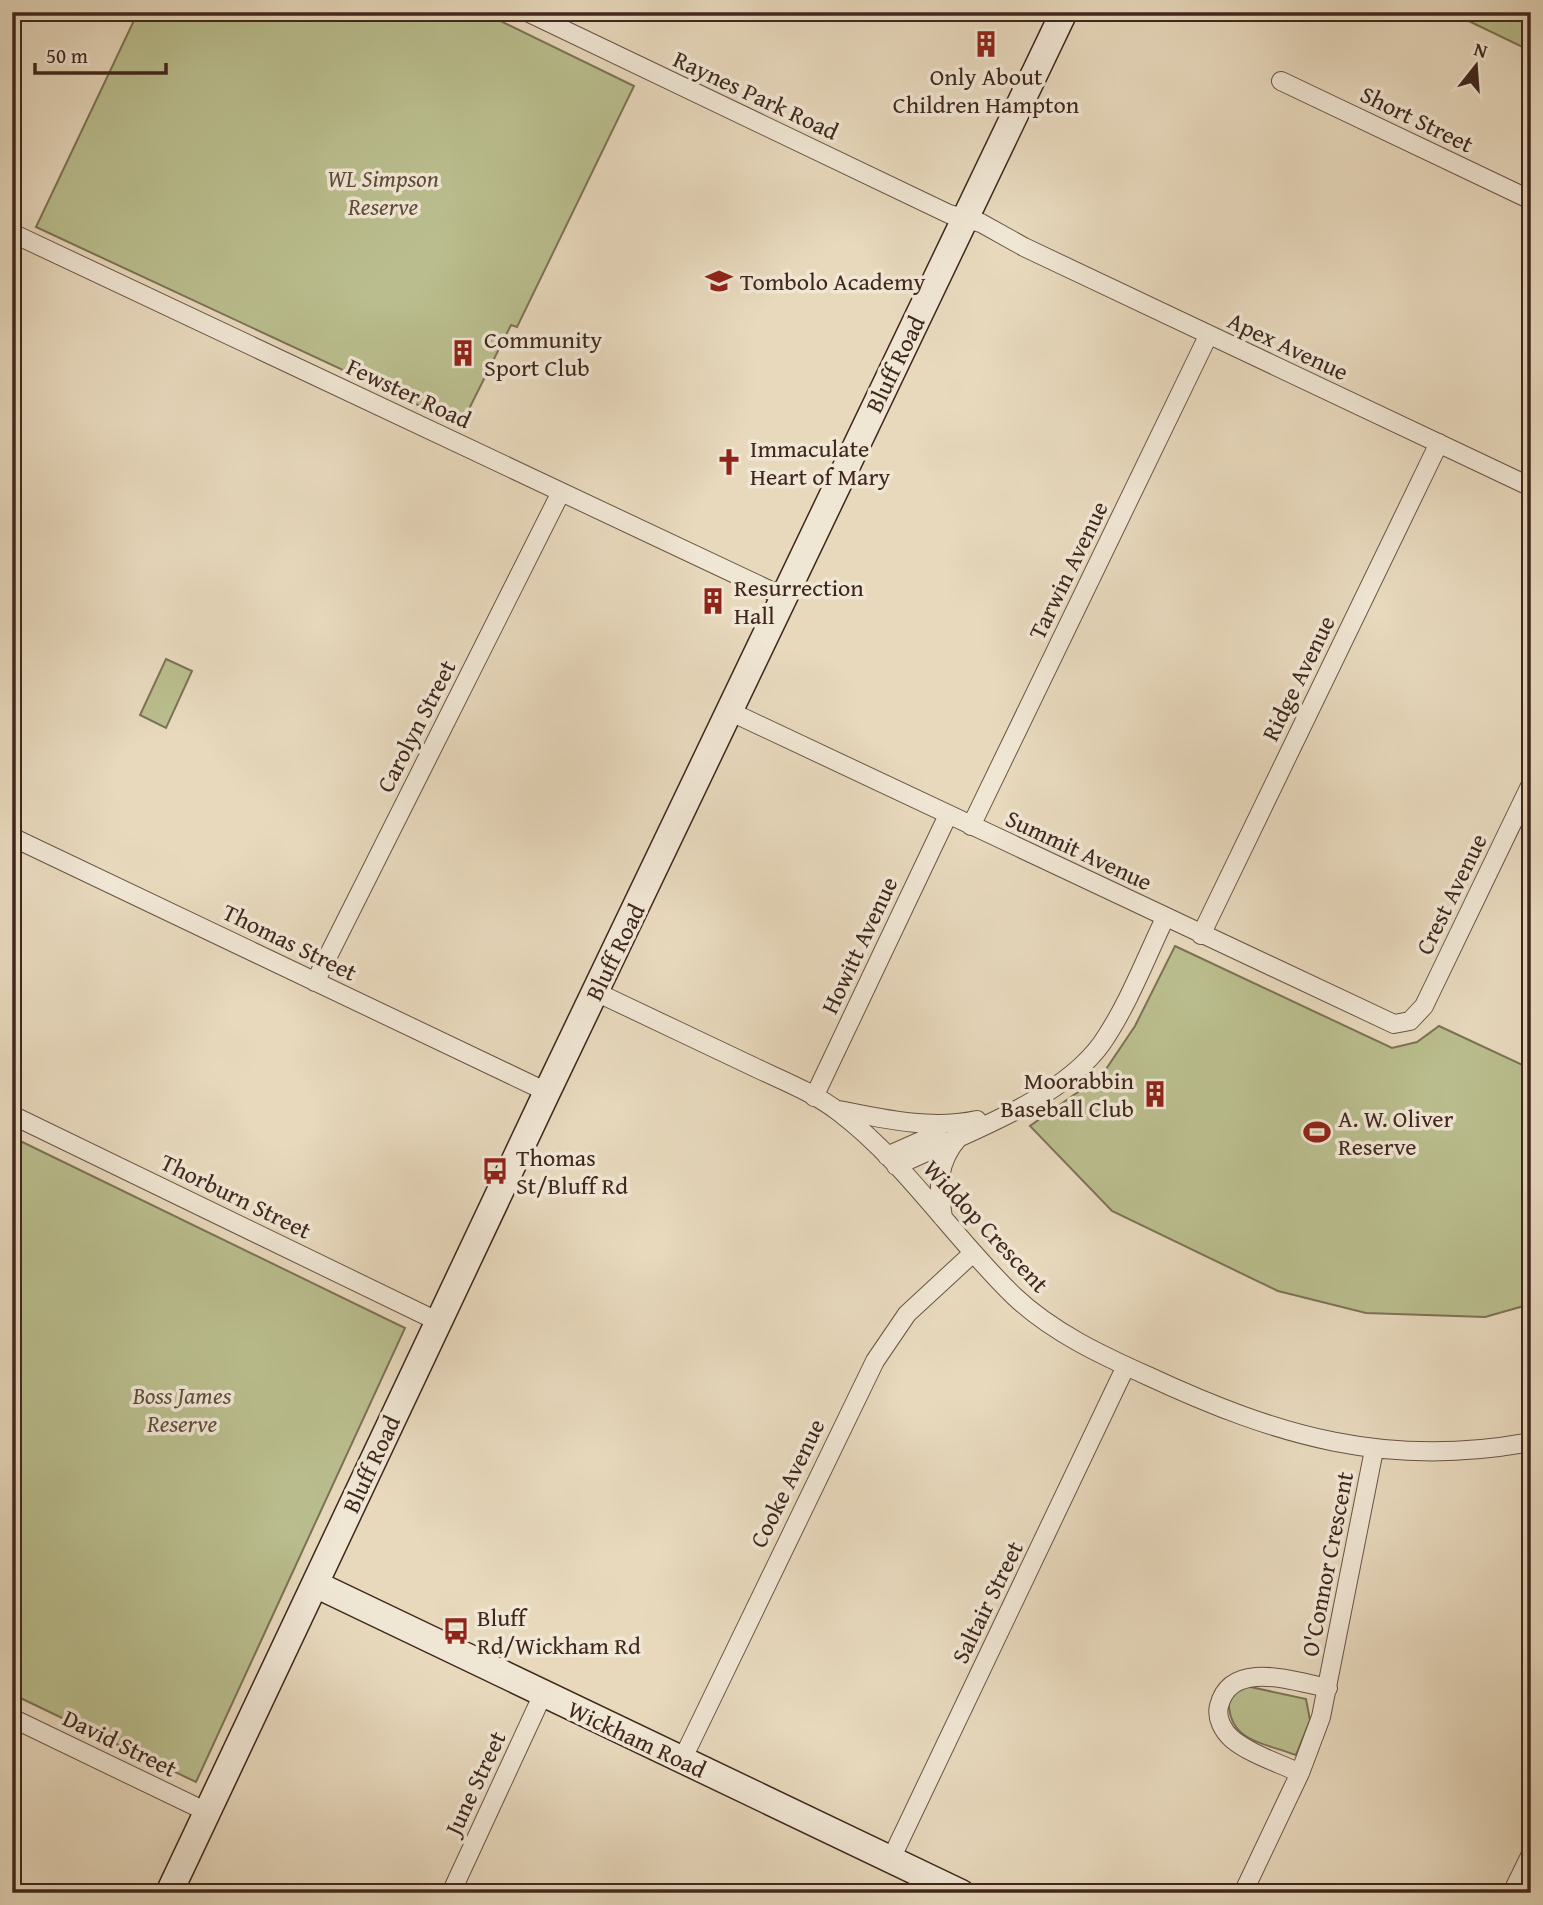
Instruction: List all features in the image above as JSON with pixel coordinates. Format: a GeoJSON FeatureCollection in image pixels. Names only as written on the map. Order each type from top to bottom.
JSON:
{"type":"FeatureCollection","features":[{"type":"Feature","properties":{"kind":"main road","name":"Bluff Road"},"geometry":{"type":"LineString","coordinates":[[169,1893],[547,1092],[1064,12]]}},
{"type":"Feature","properties":{"kind":"main road","name":"Wickham Road"},"geometry":{"type":"LineString","coordinates":[[315,1584],[961,1893]]}},
{"type":"Feature","properties":{"kind":"street","name":"Raynes Park Road"},"geometry":{"type":"LineString","coordinates":[[527,12],[964,221]]}},
{"type":"Feature","properties":{"kind":"street","name":"Short Street"},"geometry":{"type":"LineString","coordinates":[[1281,81],[1531,200]]}},
{"type":"Feature","properties":{"kind":"street","name":"Apex Avenue"},"geometry":{"type":"LineString","coordinates":[[964,221],[976,232],[1024,247],[1531,487]]}},
{"type":"Feature","properties":{"kind":"street","name":"Fewster Road"},"geometry":{"type":"LineString","coordinates":[[12,233],[784,597]]}},
{"type":"Feature","properties":{"kind":"street","name":"Tarwin Avenue"},"geometry":{"type":"LineString","coordinates":[[971,826],[1209,336]]}},
{"type":"Feature","properties":{"kind":"street","name":"Ridge Avenue"},"geometry":{"type":"LineString","coordinates":[[1201,935],[1439,443]]}},
{"type":"Feature","properties":{"kind":"street","name":"Carolyn Street"},"geometry":{"type":"LineString","coordinates":[[315,982],[561,492]]}},
{"type":"Feature","properties":{"kind":"street","name":"Summit Avenue"},"geometry":{"type":"LineString","coordinates":[[729,712],[1387,1023],[1410,1021]]}},
{"type":"Feature","properties":{"kind":"street","name":"Crest Avenue"},"geometry":{"type":"LineString","coordinates":[[1410,1021],[1424,1006],[1531,784]]}},
{"type":"Feature","properties":{"kind":"street","name":"Howitt Avenue"},"geometry":{"type":"LineString","coordinates":[[814,1097],[948,816]]}},
{"type":"Feature","properties":{"kind":"street","name":"Thomas Street"},"geometry":{"type":"LineString","coordinates":[[12,837],[547,1092]]}},
{"type":"Feature","properties":{"kind":"street"},"geometry":{"type":"LineString","coordinates":[[892,1161],[960,1129],[1003,1115],[1063,1083],[1100,1045],[1122,1009],[1165,918]]}},
{"type":"Feature","properties":{"kind":"street","name":"Widdop Crescent"},"geometry":{"type":"LineString","coordinates":[[596,992],[835,1109],[892,1161],[1028,1309],[1083,1345],[1126,1366],[1255,1422],[1320,1440],[1374,1450],[1434,1451],[1531,1442]]}},
{"type":"Feature","properties":{"kind":"street"},"geometry":{"type":"LineString","coordinates":[[835,1109],[895,1121],[960,1129]]}},
{"type":"Feature","properties":{"kind":"street","name":"Thorburn Street"},"geometry":{"type":"LineString","coordinates":[[12,1115],[439,1322]]}},
{"type":"Feature","properties":{"kind":"street"},"geometry":{"type":"LineString","coordinates":[[943,1219],[938,1176],[946,1153],[960,1129]]}},
{"type":"Feature","properties":{"kind":"street","name":"Cooke Avenue"},"geometry":{"type":"LineString","coordinates":[[682,1760],[874,1361],[907,1314],[974,1253]]}},
{"type":"Feature","properties":{"kind":"street","name":"Saltair Street"},"geometry":{"type":"LineString","coordinates":[[891,1859],[1126,1366]]}},
{"type":"Feature","properties":{"kind":"street","name":"O'Connor Crescent"},"geometry":{"type":"LineString","coordinates":[[1243,1893],[1316,1733],[1328,1688],[1374,1450]]}},
{"type":"Feature","properties":{"kind":"street","name":"O'Connor Crescent"},"geometry":{"type":"LineString","coordinates":[[1300,1773],[1234,1741],[1221,1723],[1219,1703],[1233,1682],[1253,1676],[1328,1688]]}},
{"type":"Feature","properties":{"kind":"street","name":"June Street"},"geometry":{"type":"LineString","coordinates":[[451,1893],[543,1694]]}},
{"type":"Feature","properties":{"kind":"street","name":"David Street"},"geometry":{"type":"LineString","coordinates":[[12,1718],[207,1812]]}},
{"type":"Feature","properties":{"kind":"street"},"geometry":{"type":"LineString","coordinates":[[1512,1893],[1531,1854]]}},
{"type":"Feature","properties":{"kind":"green space","name":"WL Simpson Reserve"},"geometry":{"type":"Polygon","coordinates":[[[138,12],[482,12],[634,86],[517,327],[511,325],[461,425],[36,227],[138,12]]]}},
{"type":"Feature","properties":{"kind":"green space"},"geometry":{"type":"Polygon","coordinates":[[[1450,12],[1531,12],[1531,51],[1450,12]]]}},
{"type":"Feature","properties":{"kind":"green space"},"geometry":{"type":"Polygon","coordinates":[[[166,659],[192,671],[166,728],[140,715],[166,659]]]}},
{"type":"Feature","properties":{"kind":"green space"},"geometry":{"type":"Polygon","coordinates":[[[1175,946],[1392,1048],[1417,1042],[1439,1026],[1531,1069],[1531,1304],[1485,1317],[1366,1313],[1278,1291],[1112,1211],[1030,1126],[1102,1075],[1135,1026],[1175,946]]]}},
{"type":"Feature","properties":{"kind":"green space","name":"Boss James Reserve"},"geometry":{"type":"Polygon","coordinates":[[[12,1137],[405,1328],[196,1782],[12,1694],[12,1137]]]}},
{"type":"Feature","properties":{"kind":"green space"},"geometry":{"type":"Polygon","coordinates":[[[1246,1686],[1306,1699],[1310,1720],[1296,1755],[1248,1738],[1233,1723],[1229,1697],[1246,1686]]]}},
{"type":"Feature","properties":{"kind":"place","name":"Only About Children Hampton"},"geometry":{"type":"Point","coordinates":[986,44]}},
{"type":"Feature","properties":{"kind":"place","name":"Tombolo Academy"},"geometry":{"type":"Point","coordinates":[719,281]}},
{"type":"Feature","properties":{"kind":"place","name":"Community Sport Club"},"geometry":{"type":"Point","coordinates":[463,353]}},
{"type":"Feature","properties":{"kind":"place","name":"Immaculate Heart of Mary"},"geometry":{"type":"Point","coordinates":[729,462]}},
{"type":"Feature","properties":{"kind":"place","name":"Resurrection Hall"},"geometry":{"type":"Point","coordinates":[713,601]}},
{"type":"Feature","properties":{"kind":"place","name":"Moorabbin Baseball Club"},"geometry":{"type":"Point","coordinates":[1155,1094]}},
{"type":"Feature","properties":{"kind":"place","name":"A. W. Oliver Reserve"},"geometry":{"type":"Point","coordinates":[1317,1132]}},
{"type":"Feature","properties":{"kind":"place","name":"Thomas St/Bluff Rd"},"geometry":{"type":"Point","coordinates":[495,1171]}},
{"type":"Feature","properties":{"kind":"place","name":"Bluff Rd/Wickham Rd"},"geometry":{"type":"Point","coordinates":[456,1631]}}]}
